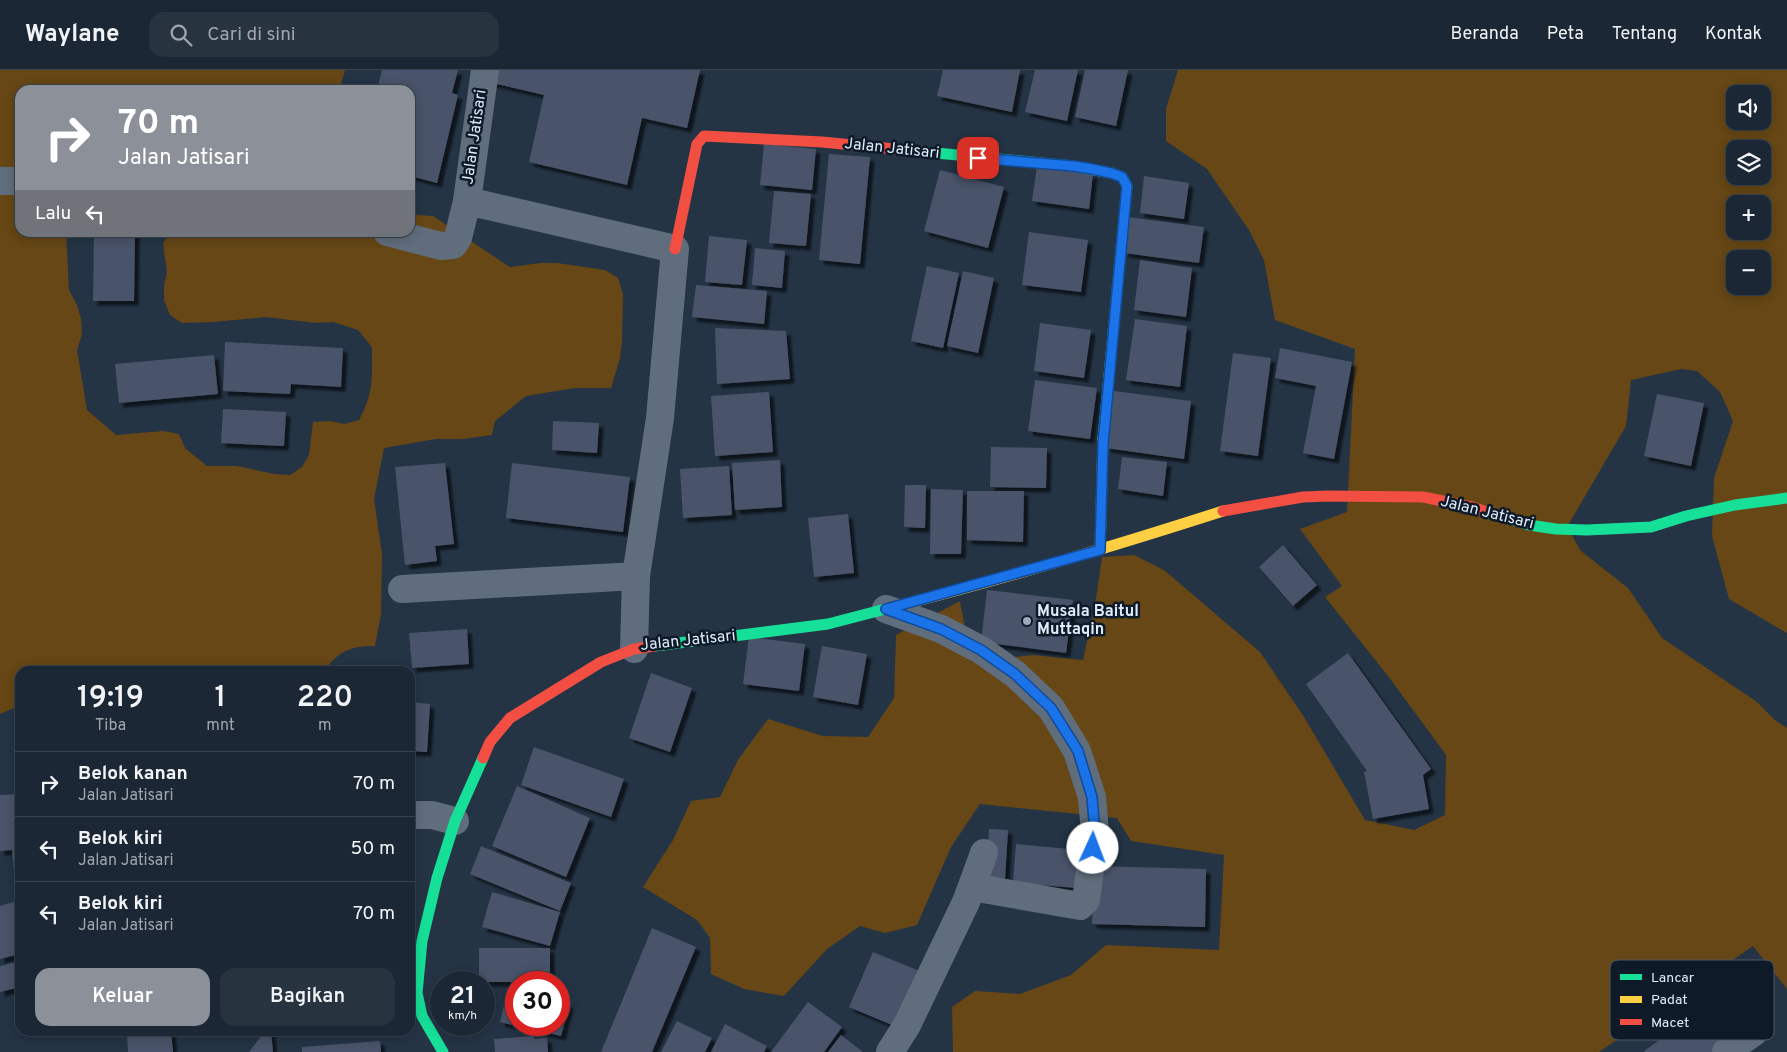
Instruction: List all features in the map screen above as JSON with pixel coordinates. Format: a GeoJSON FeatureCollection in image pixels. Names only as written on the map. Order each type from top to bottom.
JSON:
{"type":"FeatureCollection","features":[{"type":"Feature","properties":{"kind":"street","name":"Jalan Jatisari"},"geometry":{"type":"LineString","coordinates":[[485,70],[467,201],[675,249]]}},
{"type":"Feature","properties":{"kind":"street","name":"Jalan Jatisari"},"geometry":{"type":"LineString","coordinates":[[1100,550],[1103,444],[1127,186],[1122,177],[1073,166],[822,142],[704,136],[696,144],[684,212],[675,249],[660,418],[636,576],[634,649],[828,624],[1100,550],[1230,509],[1302,497],[1422,497],[1472,507],[1529,525],[1556,529],[1587,530],[1651,527],[1686,516],[1735,505],[1787,498]]}},
{"type":"Feature","properties":{"kind":"street"},"geometry":{"type":"LineString","coordinates":[[0,181],[15,181]]}},
{"type":"Feature","properties":{"kind":"street"},"geometry":{"type":"LineString","coordinates":[[406,237],[441,246],[453,245],[458,238],[467,201]]}},
{"type":"Feature","properties":{"kind":"street"},"geometry":{"type":"LineString","coordinates":[[402,588],[636,576]]}},
{"type":"Feature","properties":{"kind":"street"},"geometry":{"type":"LineString","coordinates":[[886,609],[941,629],[981,650],[1015,674],[1051,708],[1078,751],[1092,797],[1095,833],[1086,900],[1080,906],[972,887]]}},
{"type":"Feature","properties":{"kind":"street"},"geometry":{"type":"LineString","coordinates":[[415,982],[422,941],[437,878],[455,821],[490,742],[510,718],[601,662],[634,649]]}},
{"type":"Feature","properties":{"kind":"street"},"geometry":{"type":"LineString","coordinates":[[415,815],[432,815],[455,821]]}},
{"type":"Feature","properties":{"kind":"street"},"geometry":{"type":"LineString","coordinates":[[890,1052],[907,1025],[972,887],[984,853]]}},
{"type":"Feature","properties":{"kind":"street"},"geometry":{"type":"LineString","coordinates":[[415,999],[422,1016],[443,1052]]}},
{"type":"Feature","properties":{"kind":"street"},"geometry":{"type":"LineString","coordinates":[[1726,1052],[1743,1040]]}},
{"type":"Feature","properties":{"kind":"shaded area"},"geometry":{"type":"Polygon","coordinates":[[[0,70],[345,70],[340,85],[15,85],[15,237],[66,237],[69,290],[77,305],[81,319],[82,334],[77,350],[87,410],[116,435],[163,431],[179,434],[185,448],[207,466],[237,466],[274,474],[290,475],[302,467],[309,455],[313,422],[330,421],[344,424],[359,420],[370,393],[372,347],[358,330],[333,322],[316,323],[266,317],[182,323],[170,315],[164,300],[167,272],[163,243],[168,237],[415,237],[415,214],[433,216],[510,267],[557,263],[605,270],[618,278],[623,294],[622,341],[620,358],[611,388],[575,388],[526,396],[495,421],[492,435],[463,439],[436,439],[384,448],[374,499],[382,554],[381,614],[375,646],[359,647],[346,651],[340,654],[329,666],[15,666],[15,709],[0,714],[0,70]]]}},
{"type":"Feature","properties":{"kind":"shaded area"},"geometry":{"type":"Polygon","coordinates":[[[1178,70],[1787,70],[1787,633],[1729,599],[1712,536],[1714,478],[1733,421],[1720,392],[1697,371],[1681,369],[1631,380],[1626,426],[1567,527],[1581,551],[1628,588],[1662,638],[1757,702],[1776,721],[1787,728],[1787,989],[1774,973],[1774,960],[1764,960],[1753,946],[1733,960],[1610,960],[1610,1040],[1616,1040],[1599,1052],[953,1052],[952,1007],[975,991],[1020,994],[1071,975],[1106,945],[1219,950],[1224,855],[1131,841],[1117,818],[980,804],[951,847],[917,925],[885,933],[860,926],[827,949],[784,996],[744,989],[711,974],[710,938],[697,920],[643,887],[673,840],[691,801],[720,797],[738,760],[768,719],[823,736],[868,737],[894,698],[896,635],[960,601],[971,662],[1033,655],[1083,660],[1096,599],[1102,557],[1134,555],[1164,570],[1260,652],[1304,717],[1365,820],[1414,830],[1445,815],[1446,755],[1388,676],[1325,597],[1342,586],[1300,529],[1347,512],[1355,349],[1275,320],[1264,260],[1249,230],[1207,169],[1166,141],[1166,109],[1178,70]]]}},
{"type":"Feature","properties":{"kind":"building"},"geometry":{"type":"Polygon","coordinates":[[[382,70],[458,70],[452,93],[458,95],[437,183],[415,177],[415,85],[378,85],[382,70]]]}},
{"type":"Feature","properties":{"kind":"building"},"geometry":{"type":"Polygon","coordinates":[[[491,70],[700,70],[687,128],[642,118],[627,185],[529,162],[544,95],[488,82],[491,70]]]}},
{"type":"Feature","properties":{"kind":"building"},"geometry":{"type":"Polygon","coordinates":[[[943,70],[1020,70],[1012,112],[937,96],[943,70]]]}},
{"type":"Feature","properties":{"kind":"building"},"geometry":{"type":"Polygon","coordinates":[[[1035,70],[1078,70],[1067,121],[1025,112],[1035,70]]]}},
{"type":"Feature","properties":{"kind":"building"},"geometry":{"type":"Polygon","coordinates":[[[1085,70],[1128,70],[1116,126],[1075,117],[1085,70]]]}},
{"type":"Feature","properties":{"kind":"building"},"geometry":{"type":"Polygon","coordinates":[[[764,144],[816,149],[812,190],[760,185],[764,144]]]}},
{"type":"Feature","properties":{"kind":"building"},"geometry":{"type":"Polygon","coordinates":[[[829,154],[870,157],[860,264],[819,260],[829,154]]]}},
{"type":"Feature","properties":{"kind":"building"},"geometry":{"type":"Polygon","coordinates":[[[1037,166],[1093,174],[1089,209],[1032,201],[1037,166]]]}},
{"type":"Feature","properties":{"kind":"building"},"geometry":{"type":"Polygon","coordinates":[[[940,170],[1004,187],[988,248],[924,231],[940,170]]]}},
{"type":"Feature","properties":{"kind":"building"},"geometry":{"type":"Polygon","coordinates":[[[1144,176],[1189,183],[1184,219],[1140,213],[1144,176]]]}},
{"type":"Feature","properties":{"kind":"building"},"geometry":{"type":"Polygon","coordinates":[[[774,191],[811,194],[806,246],[769,243],[774,191]]]}},
{"type":"Feature","properties":{"kind":"building"},"geometry":{"type":"Polygon","coordinates":[[[1128,217],[1204,227],[1199,263],[1124,253],[1128,217]]]}},
{"type":"Feature","properties":{"kind":"building"},"geometry":{"type":"Polygon","coordinates":[[[1029,232],[1088,240],[1081,292],[1022,285],[1029,232]]]}},
{"type":"Feature","properties":{"kind":"building"},"geometry":{"type":"Polygon","coordinates":[[[709,236],[747,240],[742,285],[705,282],[709,236]]]}},
{"type":"Feature","properties":{"kind":"building"},"geometry":{"type":"Polygon","coordinates":[[[94,237],[135,237],[134,301],[93,301],[94,237]]]}},
{"type":"Feature","properties":{"kind":"building"},"geometry":{"type":"Polygon","coordinates":[[[755,248],[785,251],[782,288],[752,285],[755,248]]]}},
{"type":"Feature","properties":{"kind":"building"},"geometry":{"type":"Polygon","coordinates":[[[1140,260],[1192,268],[1186,317],[1134,310],[1140,260]]]}},
{"type":"Feature","properties":{"kind":"building"},"geometry":{"type":"Polygon","coordinates":[[[927,266],[959,273],[943,348],[911,341],[927,266]]]}},
{"type":"Feature","properties":{"kind":"building"},"geometry":{"type":"Polygon","coordinates":[[[963,271],[994,278],[978,353],[947,346],[963,271]]]}},
{"type":"Feature","properties":{"kind":"building"},"geometry":{"type":"Polygon","coordinates":[[[696,285],[767,291],[764,324],[692,317],[696,285]]]}},
{"type":"Feature","properties":{"kind":"building"},"geometry":{"type":"Polygon","coordinates":[[[1135,319],[1187,326],[1180,387],[1126,380],[1135,319]]]}},
{"type":"Feature","properties":{"kind":"building"},"geometry":{"type":"Polygon","coordinates":[[[1040,323],[1091,330],[1084,378],[1034,371],[1040,323]]]}},
{"type":"Feature","properties":{"kind":"building"},"geometry":{"type":"Polygon","coordinates":[[[715,328],[786,331],[790,379],[717,384],[715,328]]]}},
{"type":"Feature","properties":{"kind":"building"},"geometry":{"type":"Polygon","coordinates":[[[225,342],[343,348],[341,387],[291,384],[290,394],[223,391],[225,342]]]}},
{"type":"Feature","properties":{"kind":"building"},"geometry":{"type":"Polygon","coordinates":[[[1280,348],[1352,362],[1334,459],[1303,453],[1316,386],[1275,378],[1280,348]]]}},
{"type":"Feature","properties":{"kind":"building"},"geometry":{"type":"Polygon","coordinates":[[[1233,353],[1271,358],[1258,456],[1220,451],[1233,353]]]}},
{"type":"Feature","properties":{"kind":"building"},"geometry":{"type":"Polygon","coordinates":[[[214,355],[218,394],[119,403],[115,364],[214,355]]]}},
{"type":"Feature","properties":{"kind":"building"},"geometry":{"type":"Polygon","coordinates":[[[1035,380],[1097,388],[1090,439],[1028,431],[1035,380]]]}},
{"type":"Feature","properties":{"kind":"building"},"geometry":{"type":"Polygon","coordinates":[[[1114,391],[1191,401],[1184,459],[1106,448],[1114,391]]]}},
{"type":"Feature","properties":{"kind":"building"},"geometry":{"type":"Polygon","coordinates":[[[769,392],[773,452],[715,456],[711,396],[769,392]]]}},
{"type":"Feature","properties":{"kind":"building"},"geometry":{"type":"Polygon","coordinates":[[[1657,394],[1704,403],[1691,466],[1644,456],[1657,394]]]}},
{"type":"Feature","properties":{"kind":"building"},"geometry":{"type":"Polygon","coordinates":[[[223,409],[286,412],[284,446],[221,443],[223,409]]]}},
{"type":"Feature","properties":{"kind":"building"},"geometry":{"type":"Polygon","coordinates":[[[553,421],[599,423],[597,453],[552,450],[553,421]]]}},
{"type":"Feature","properties":{"kind":"building"},"geometry":{"type":"Polygon","coordinates":[[[991,447],[1047,448],[1046,488],[990,487],[991,447]]]}},
{"type":"Feature","properties":{"kind":"building"},"geometry":{"type":"Polygon","coordinates":[[[1122,457],[1167,462],[1163,496],[1118,489],[1122,457]]]}},
{"type":"Feature","properties":{"kind":"building"},"geometry":{"type":"Polygon","coordinates":[[[780,460],[782,507],[735,510],[732,463],[780,460]]]}},
{"type":"Feature","properties":{"kind":"building"},"geometry":{"type":"Polygon","coordinates":[[[445,463],[454,544],[435,546],[437,561],[405,565],[395,467],[445,463]]]}},
{"type":"Feature","properties":{"kind":"building"},"geometry":{"type":"Polygon","coordinates":[[[512,463],[630,477],[623,532],[506,518],[512,463]]]}},
{"type":"Feature","properties":{"kind":"building"},"geometry":{"type":"Polygon","coordinates":[[[729,466],[732,515],[683,518],[680,469],[729,466]]]}},
{"type":"Feature","properties":{"kind":"building"},"geometry":{"type":"Polygon","coordinates":[[[905,485],[926,485],[925,528],[904,527],[905,485]]]}},
{"type":"Feature","properties":{"kind":"building"},"geometry":{"type":"Polygon","coordinates":[[[931,489],[963,490],[961,554],[930,554],[931,489]]]}},
{"type":"Feature","properties":{"kind":"building"},"geometry":{"type":"Polygon","coordinates":[[[967,491],[1024,491],[1023,542],[967,540],[967,491]]]}},
{"type":"Feature","properties":{"kind":"building"},"geometry":{"type":"Polygon","coordinates":[[[848,514],[854,573],[814,577],[808,518],[848,514]]]}},
{"type":"Feature","properties":{"kind":"building"},"geometry":{"type":"Polygon","coordinates":[[[1283,545],[1317,585],[1293,606],[1259,567],[1283,545]]]}},
{"type":"Feature","properties":{"kind":"building","name":"Musala Baitul Muttaqin"},"geometry":{"type":"Polygon","coordinates":[[[987,590],[1073,600],[1066,653],[981,642],[987,590]]]}},
{"type":"Feature","properties":{"kind":"building"},"geometry":{"type":"Polygon","coordinates":[[[467,629],[469,664],[415,668],[415,666],[412,666],[409,633],[467,629]]]}},
{"type":"Feature","properties":{"kind":"building"},"geometry":{"type":"Polygon","coordinates":[[[749,637],[805,644],[799,691],[743,684],[749,637]]]}},
{"type":"Feature","properties":{"kind":"building"},"geometry":{"type":"Polygon","coordinates":[[[822,646],[867,654],[858,705],[813,697],[822,646]]]}},
{"type":"Feature","properties":{"kind":"building"},"geometry":{"type":"Polygon","coordinates":[[[1348,653],[1431,769],[1423,775],[1429,809],[1373,819],[1364,772],[1367,771],[1306,684],[1348,653]]]}},
{"type":"Feature","properties":{"kind":"building"},"geometry":{"type":"Polygon","coordinates":[[[651,673],[692,688],[670,752],[629,738],[651,673]]]}},
{"type":"Feature","properties":{"kind":"building"},"geometry":{"type":"Polygon","coordinates":[[[415,702],[430,704],[427,752],[415,751],[415,702]]]}},
{"type":"Feature","properties":{"kind":"building"},"geometry":{"type":"Polygon","coordinates":[[[534,747],[624,779],[611,817],[521,785],[534,747]]]}},
{"type":"Feature","properties":{"kind":"building"},"geometry":{"type":"Polygon","coordinates":[[[517,786],[590,818],[566,877],[492,846],[517,786]]]}},
{"type":"Feature","properties":{"kind":"building"},"geometry":{"type":"Polygon","coordinates":[[[15,794],[15,881],[12,850],[0,851],[0,795],[15,794]]]}},
{"type":"Feature","properties":{"kind":"building"},"geometry":{"type":"Polygon","coordinates":[[[989,829],[1008,830],[1005,879],[986,878],[989,829]]]}},
{"type":"Feature","properties":{"kind":"building"},"geometry":{"type":"Polygon","coordinates":[[[1016,844],[1080,850],[1077,888],[1013,883],[1016,844]]]}},
{"type":"Feature","properties":{"kind":"building"},"geometry":{"type":"Polygon","coordinates":[[[481,846],[571,883],[560,911],[470,874],[481,846]]]}},
{"type":"Feature","properties":{"kind":"building"},"geometry":{"type":"Polygon","coordinates":[[[1094,866],[1206,869],[1205,927],[1092,924],[1094,866]]]}},
{"type":"Feature","properties":{"kind":"building"},"geometry":{"type":"Polygon","coordinates":[[[492,892],[560,912],[550,946],[482,927],[492,892]]]}},
{"type":"Feature","properties":{"kind":"building"},"geometry":{"type":"Polygon","coordinates":[[[15,902],[15,955],[0,959],[0,906],[15,902]]]}},
{"type":"Feature","properties":{"kind":"building"},"geometry":{"type":"Polygon","coordinates":[[[652,928],[696,947],[652,1052],[601,1052],[652,928]]]}},
{"type":"Feature","properties":{"kind":"building"},"geometry":{"type":"Polygon","coordinates":[[[479,948],[550,948],[550,971],[505,971],[505,982],[495,982],[495,971],[479,971],[479,948]]]}},
{"type":"Feature","properties":{"kind":"building"},"geometry":{"type":"Polygon","coordinates":[[[873,952],[922,972],[899,1028],[849,1007],[873,952]]]}},
{"type":"Feature","properties":{"kind":"building"},"geometry":{"type":"Polygon","coordinates":[[[15,962],[15,988],[0,992],[0,966],[15,962]]]}},
{"type":"Feature","properties":{"kind":"building"},"geometry":{"type":"Polygon","coordinates":[[[505,1001],[505,1023],[500,1022],[505,1001]]]}},
{"type":"Feature","properties":{"kind":"building"},"geometry":{"type":"Polygon","coordinates":[[[808,1002],[842,1027],[824,1052],[771,1052],[808,1002]]]}},
{"type":"Feature","properties":{"kind":"building"},"geometry":{"type":"Polygon","coordinates":[[[677,1021],[712,1038],[705,1052],[661,1052],[677,1021]]]}},
{"type":"Feature","properties":{"kind":"building"},"geometry":{"type":"Polygon","coordinates":[[[725,1024],[767,1046],[764,1052],[711,1052],[725,1024]]]}},
{"type":"Feature","properties":{"kind":"building"},"geometry":{"type":"Polygon","coordinates":[[[841,1035],[863,1052],[828,1052],[841,1035]]]}},
{"type":"Feature","properties":{"kind":"building"},"geometry":{"type":"Polygon","coordinates":[[[127,1036],[171,1036],[173,1052],[128,1052],[127,1036]]]}},
{"type":"Feature","properties":{"kind":"building"},"geometry":{"type":"Polygon","coordinates":[[[261,1036],[271,1036],[273,1052],[249,1052],[261,1036]]]}},
{"type":"Feature","properties":{"kind":"building"},"geometry":{"type":"Polygon","coordinates":[[[534,1036],[534,1039],[547,1038],[548,1052],[495,1052],[494,1039],[534,1036]]]}},
{"type":"Feature","properties":{"kind":"building"},"geometry":{"type":"Polygon","coordinates":[[[1660,1040],[1736,1040],[1719,1052],[1644,1051],[1660,1040]]]}},
{"type":"Feature","properties":{"kind":"building"},"geometry":{"type":"Polygon","coordinates":[[[380,1041],[381,1052],[302,1052],[302,1047],[380,1041]]]}},
{"type":"Feature","properties":{"kind":"traffic: fast"},"geometry":{"type":"LineString","coordinates":[[915,151],[1073,166],[1122,177],[1127,186],[1103,439]]}},
{"type":"Feature","properties":{"kind":"traffic: fast"},"geometry":{"type":"LineString","coordinates":[[1490,513],[1529,525],[1556,529],[1587,530],[1651,527],[1686,516],[1735,505],[1787,498]]}},
{"type":"Feature","properties":{"kind":"traffic: fast"},"geometry":{"type":"LineString","coordinates":[[655,646],[828,624],[893,607]]}},
{"type":"Feature","properties":{"kind":"traffic: fast"},"geometry":{"type":"LineString","coordinates":[[443,1052],[422,1016],[417,993],[422,941],[437,878],[455,821],[483,758]]}},
{"type":"Feature","properties":{"kind":"traffic: slow"},"geometry":{"type":"LineString","coordinates":[[1100,550],[1103,439]]}},
{"type":"Feature","properties":{"kind":"traffic: slow"},"geometry":{"type":"LineString","coordinates":[[893,607],[1059,562],[1223,511]]}},
{"type":"Feature","properties":{"kind":"traffic: jam"},"geometry":{"type":"LineString","coordinates":[[675,249],[697,144],[704,136],[822,142],[915,151]]}},
{"type":"Feature","properties":{"kind":"traffic: jam"},"geometry":{"type":"LineString","coordinates":[[1223,511],[1303,497],[1328,496],[1423,497],[1472,507],[1490,513]]}},
{"type":"Feature","properties":{"kind":"traffic: jam"},"geometry":{"type":"LineString","coordinates":[[483,758],[490,742],[510,718],[601,662],[634,649],[655,646]]}},
{"type":"Feature","properties":{"kind":"place","name":"Musala Baitul Muttaqin"},"geometry":{"type":"Point","coordinates":[1027,621]}},
{"type":"Feature","properties":{"kind":"route"},"geometry":{"type":"LineString","coordinates":[[978,158],[1092,169],[1122,177],[1127,186],[1103,444],[1100,550],[980,585],[886,609],[941,629],[981,650],[1015,674],[1051,708],[1078,751],[1092,797],[1095,833],[1093,848]]}}]}
